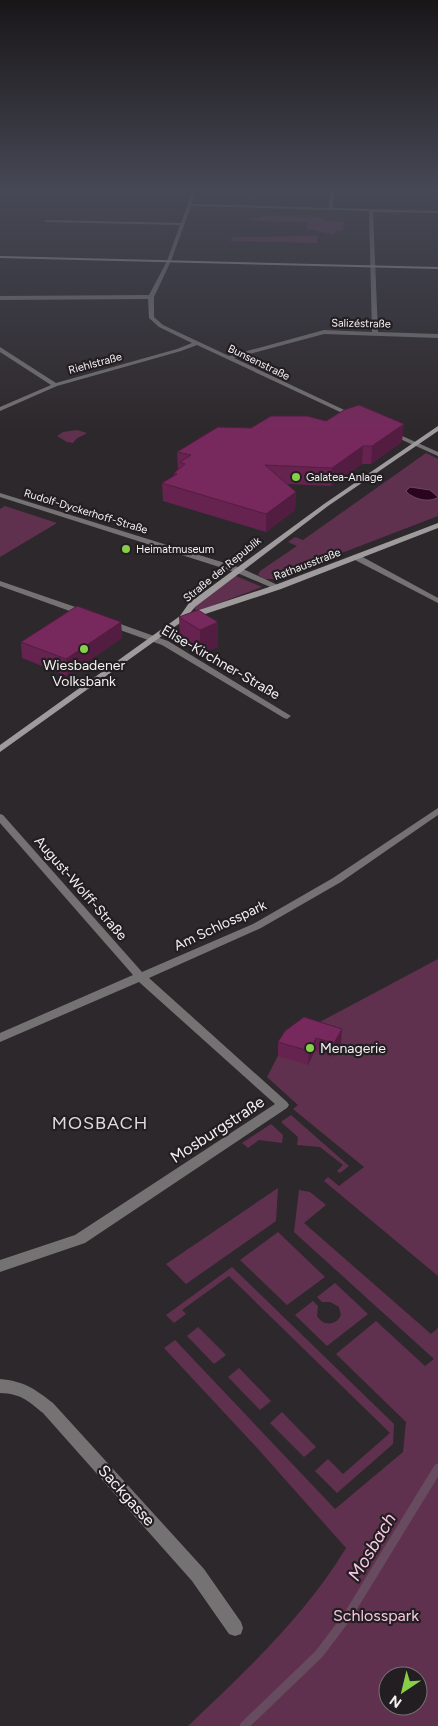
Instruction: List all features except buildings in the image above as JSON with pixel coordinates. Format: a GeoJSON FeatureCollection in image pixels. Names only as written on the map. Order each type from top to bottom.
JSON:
{"type":"FeatureCollection","features":[{"type":"Feature","properties":{"kind":"street"},"geometry":{"type":"LineString","coordinates":[[0,298],[151,297],[164,271]]}},
{"type":"Feature","properties":{"kind":"street"},"geometry":{"type":"LineString","coordinates":[[374,271],[375,333]]}},
{"type":"Feature","properties":{"kind":"street","name":"Bunsenstraße"},"geometry":{"type":"LineString","coordinates":[[151,297],[151,317],[161,326],[362,420]]}},
{"type":"Feature","properties":{"kind":"street","name":"Salizéstraße"},"geometry":{"type":"LineString","coordinates":[[228,358],[324,332],[438,336]]}},
{"type":"Feature","properties":{"kind":"street","name":"Riehlstraße"},"geometry":{"type":"LineString","coordinates":[[0,409],[56,385],[179,350],[197,343]]}},
{"type":"Feature","properties":{"kind":"street"},"geometry":{"type":"LineString","coordinates":[[0,349],[56,385]]}},
{"type":"Feature","properties":{"kind":"street"},"geometry":{"type":"LineString","coordinates":[[380,428],[438,454]]}},
{"type":"Feature","properties":{"kind":"street","name":"Straße der Republik"},"geometry":{"type":"LineString","coordinates":[[0,749],[183,618],[192,605],[326,505],[438,428]]}},
{"type":"Feature","properties":{"kind":"street","name":"Rudolf-Dyckerhoff-Straße"},"geometry":{"type":"LineString","coordinates":[[0,495],[238,570],[278,587]]}},
{"type":"Feature","properties":{"kind":"street","name":"Rathausstraße"},"geometry":{"type":"LineString","coordinates":[[183,618],[278,587],[438,526]]}},
{"type":"Feature","properties":{"kind":"street"},"geometry":{"type":"LineString","coordinates":[[356,557],[438,601]]}},
{"type":"Feature","properties":{"kind":"street"},"geometry":{"type":"LineString","coordinates":[[0,583],[90,616]]}},
{"type":"Feature","properties":{"kind":"street","name":"Elise-Kirchner-Straße"},"geometry":{"type":"LineString","coordinates":[[100,619],[165,643],[287,716]]}},
{"type":"Feature","properties":{"kind":"street","name":"Am Schlosspark"},"geometry":{"type":"LineString","coordinates":[[0,1038],[276,916],[337,880],[438,811]]}},
{"type":"Feature","properties":{"kind":"street","name":"August-Wolff-Straße"},"geometry":{"type":"LineString","coordinates":[[0,817],[141,977]]}},
{"type":"Feature","properties":{"kind":"street","name":"Mosburgstraße"},"geometry":{"type":"LineString","coordinates":[[0,1266],[80,1239],[283,1106],[141,977]]}},
{"type":"Feature","properties":{"kind":"street","name":"Sackgasse"},"geometry":{"type":"LineString","coordinates":[[0,1386],[15,1387],[31,1394],[48,1408],[124,1490],[198,1575],[235,1628]]}},
{"type":"Feature","properties":{"kind":"green space"},"geometry":{"type":"Polygon","coordinates":[[[77,430],[87,433],[76,439],[73,443],[57,436],[63,432],[77,430]]]}},
{"type":"Feature","properties":{"kind":"green space"},"geometry":{"type":"Polygon","coordinates":[[[426,453],[438,459],[438,516],[274,579],[265,579],[258,575],[260,571],[297,546],[288,542],[295,537],[303,540],[426,453]]]}},
{"type":"Feature","properties":{"kind":"green space"},"geometry":{"type":"Polygon","coordinates":[[[5,506],[57,523],[0,557],[0,509],[5,506]]]}},
{"type":"Feature","properties":{"kind":"green space"},"geometry":{"type":"Polygon","coordinates":[[[236,576],[262,587],[198,611],[193,608],[236,576]]]}},
{"type":"Feature","properties":{"kind":"green space"},"geometry":{"type":"Polygon","coordinates":[[[438,959],[438,1276],[324,1181],[328,1177],[339,1186],[364,1167],[293,1109],[298,1105],[267,1077],[284,1044],[303,1031],[438,959]]]}},
{"type":"Feature","properties":{"kind":"green space"},"geometry":{"type":"Polygon","coordinates":[[[291,1115],[349,1166],[340,1173],[337,1171],[343,1165],[320,1147],[297,1145],[298,1137],[281,1122],[291,1115]]]}},
{"type":"Feature","properties":{"kind":"green space"},"geometry":{"type":"Polygon","coordinates":[[[271,1124],[283,1135],[282,1143],[259,1140],[248,1148],[242,1143],[271,1124]]]}},
{"type":"Feature","properties":{"kind":"green space"},"geometry":{"type":"Polygon","coordinates":[[[278,1188],[276,1221],[186,1284],[166,1264],[278,1188]]]}},
{"type":"Feature","properties":{"kind":"green space","name":"Schlosspark"},"geometry":{"type":"Polygon","coordinates":[[[299,1190],[310,1192],[326,1205],[304,1223],[431,1334],[438,1328],[438,1726],[188,1726],[252,1664],[293,1620],[330,1573],[346,1548],[258,1449],[164,1348],[175,1340],[335,1509],[403,1452],[406,1422],[336,1354],[376,1321],[425,1366],[434,1359],[294,1232],[299,1190]]]}},
{"type":"Feature","properties":{"kind":"green space"},"geometry":{"type":"Polygon","coordinates":[[[278,1232],[325,1277],[287,1305],[240,1260],[278,1232]]]}},
{"type":"Feature","properties":{"kind":"green space"},"geometry":{"type":"Polygon","coordinates":[[[232,1267],[394,1424],[393,1444],[337,1493],[315,1471],[328,1459],[343,1474],[390,1433],[229,1276],[182,1310],[186,1314],[174,1323],[166,1315],[232,1267]]]}},
{"type":"Feature","properties":{"kind":"green space"},"geometry":{"type":"Polygon","coordinates":[[[335,1283],[368,1314],[327,1346],[295,1315],[313,1301],[318,1306],[317,1316],[321,1321],[329,1323],[338,1320],[341,1315],[339,1307],[330,1302],[322,1302],[317,1297],[335,1283]]]}},
{"type":"Feature","properties":{"kind":"green space"},"geometry":{"type":"Polygon","coordinates":[[[198,1327],[226,1355],[214,1364],[187,1336],[198,1327]]]}},
{"type":"Feature","properties":{"kind":"green space"},"geometry":{"type":"Polygon","coordinates":[[[239,1368],[271,1401],[260,1410],[228,1377],[239,1368]]]}},
{"type":"Feature","properties":{"kind":"green space"},"geometry":{"type":"Polygon","coordinates":[[[282,1412],[316,1447],[304,1457],[270,1423],[282,1412]]]}},
{"type":"Feature","properties":{"kind":"shaded area"},"geometry":{"type":"Polygon","coordinates":[[[410,487],[430,490],[438,497],[430,500],[416,498],[406,491],[410,487]]]}},
{"type":"Feature","properties":{"kind":"waterway","name":"Mosbach"},"geometry":{"type":"LineString","coordinates":[[244,1726],[319,1654],[347,1617],[438,1468]]}},
{"type":"Feature","properties":{"kind":"place","name":"Galatea-Anlage"},"geometry":{"type":"Point","coordinates":[296,477]}},
{"type":"Feature","properties":{"kind":"place","name":"Heimatmuseum"},"geometry":{"type":"Point","coordinates":[126,549]}},
{"type":"Feature","properties":{"kind":"place","name":"Wiesbadener Volksbank"},"geometry":{"type":"Point","coordinates":[84,649]}},
{"type":"Feature","properties":{"kind":"place","name":"Menagerie"},"geometry":{"type":"Point","coordinates":[310,1048]}},
{"type":"Feature","properties":{"kind":"district","name":"MOSBACH"},"geometry":{"type":"Point","coordinates":[100,1123]}}]}
